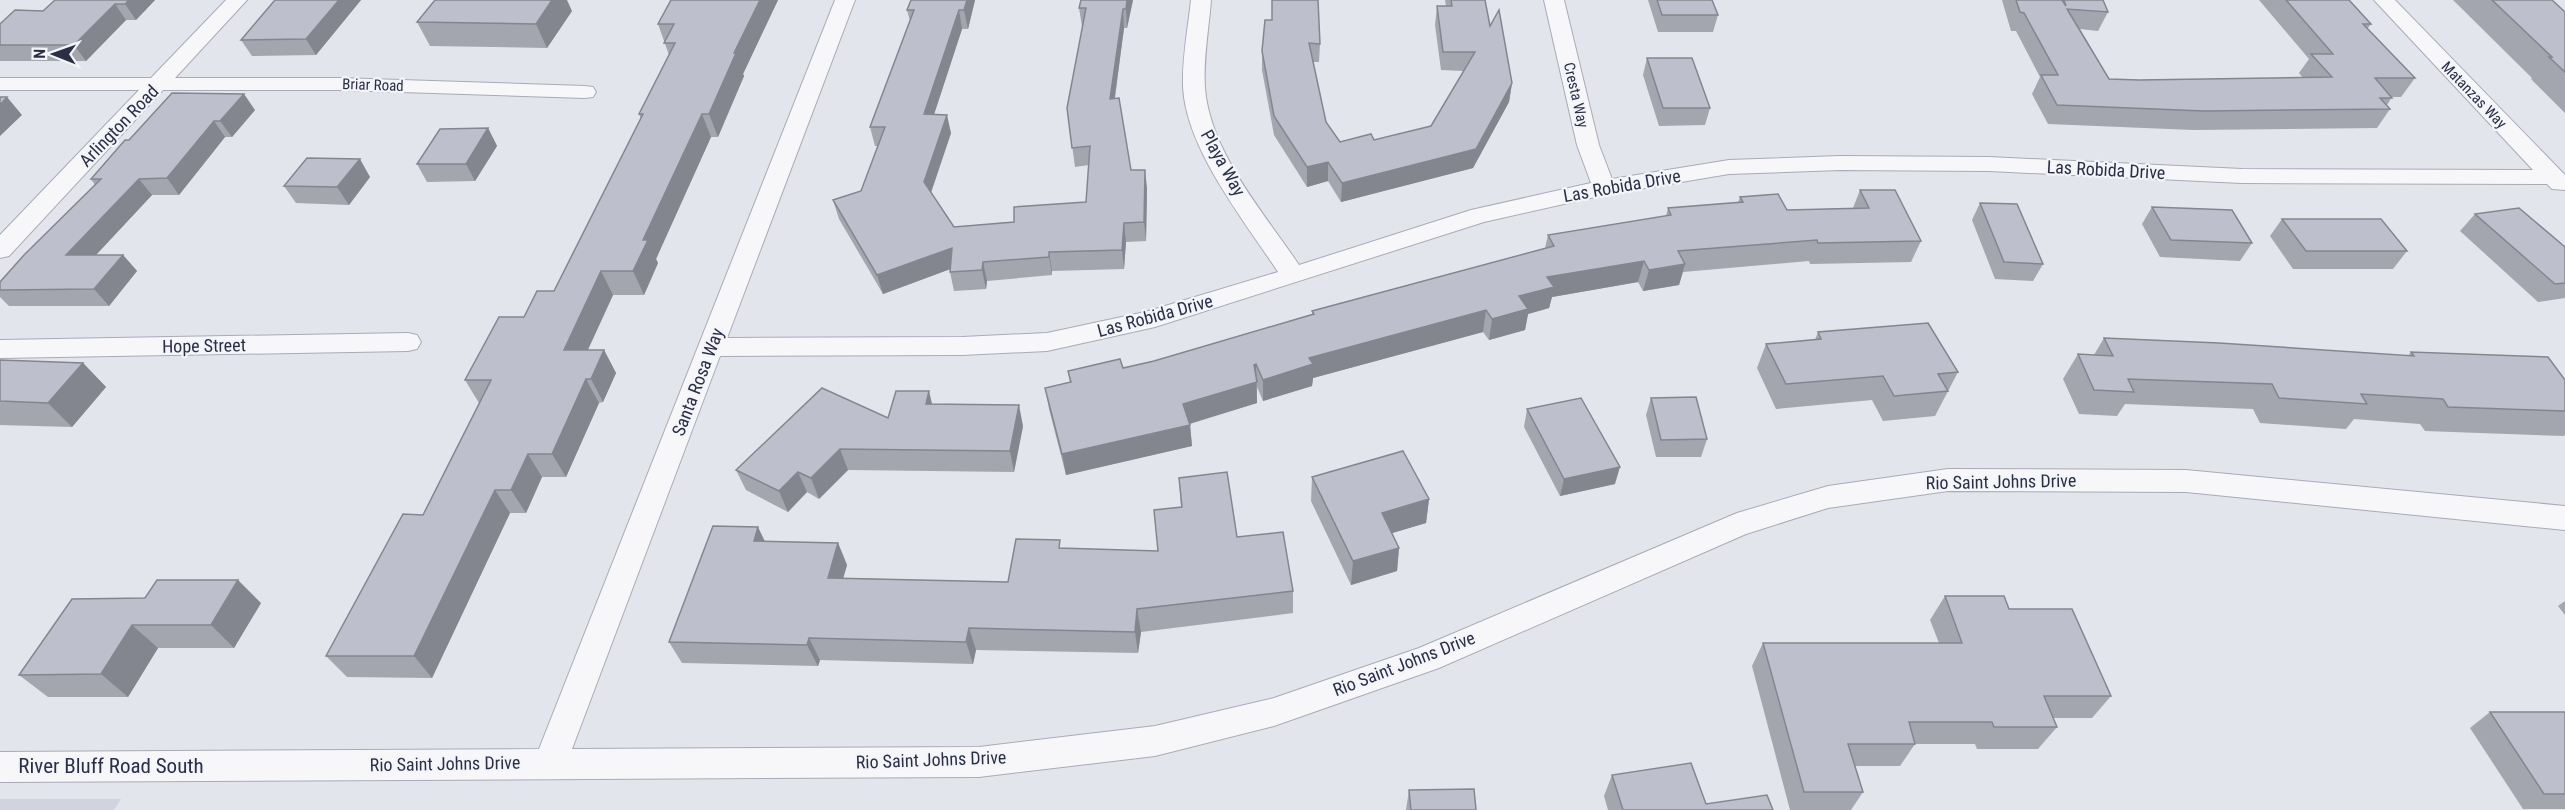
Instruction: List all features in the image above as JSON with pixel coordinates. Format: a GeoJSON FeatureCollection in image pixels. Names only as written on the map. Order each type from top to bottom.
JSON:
{"type":"FeatureCollection","features":[{"type":"Feature","properties":{"kind":"street","name":"Arlington Road"},"geometry":{"type":"LineString","coordinates":[[0,250],[237,0]]}},
{"type":"Feature","properties":{"kind":"street","name":"Santa Rosa Way"},"geometry":{"type":"LineString","coordinates":[[550,763],[845,0]]}},
{"type":"Feature","properties":{"kind":"street","name":"Playa Way"},"geometry":{"type":"LineString","coordinates":[[1201,0],[1194,86],[1199,120],[1217,160],[1293,276]]}},
{"type":"Feature","properties":{"kind":"street","name":"Cresta Way"},"geometry":{"type":"LineString","coordinates":[[1554,0],[1588,145],[1604,188]]}},
{"type":"Feature","properties":{"kind":"street","name":"Matanzas Way"},"geometry":{"type":"LineString","coordinates":[[2384,0],[2559,183]]}},
{"type":"Feature","properties":{"kind":"street","name":"Briar Road"},"geometry":{"type":"LineString","coordinates":[[0,84],[339,84],[585,92]]}},
{"type":"Feature","properties":{"kind":"street","name":"Las Robida Drive"},"geometry":{"type":"LineString","coordinates":[[711,347],[962,346],[1047,342],[1146,321],[1479,215],[1604,188],[1729,167],[1840,163],[1989,164],[2242,176],[2559,183]]}},
{"type":"Feature","properties":{"kind":"street","name":"Hope Street"},"geometry":{"type":"LineString","coordinates":[[0,350],[408,342]]}},
{"type":"Feature","properties":{"kind":"street","name":"Rio Saint Johns Drive"},"geometry":{"type":"LineString","coordinates":[[221,766],[979,762],[1155,741],[1274,712],[1428,658],[1737,525],[1828,497],[1948,480],[2186,481],[2565,518]]}},
{"type":"Feature","properties":{"kind":"street","name":"River Bluff Road South"},"geometry":{"type":"LineString","coordinates":[[0,766],[221,766]]}},
{"type":"Feature","properties":{"kind":"shaded area"},"geometry":{"type":"Polygon","coordinates":[[[0,799],[121,799],[114,810],[0,810],[0,799]]]}},
{"type":"Feature","properties":{"kind":"building"},"geometry":{"type":"Polygon","coordinates":[[[55,0],[129,0],[125,4],[115,4],[74,45],[0,45],[0,24],[15,10],[43,11],[55,0]]]}},
{"type":"Feature","properties":{"kind":"building"},"geometry":{"type":"Polygon","coordinates":[[[275,0],[339,0],[306,39],[241,40],[275,0]]]}},
{"type":"Feature","properties":{"kind":"building"},"geometry":{"type":"Polygon","coordinates":[[[435,0],[552,0],[536,24],[417,22],[435,0]]]}},
{"type":"Feature","properties":{"kind":"building"},"geometry":{"type":"Polygon","coordinates":[[[671,0],[760,0],[734,53],[736,53],[709,114],[702,114],[643,240],[648,240],[633,271],[601,271],[564,350],[604,350],[591,379],[586,379],[552,454],[528,454],[511,490],[495,490],[414,656],[326,656],[403,514],[423,515],[491,380],[465,380],[499,317],[524,317],[537,291],[554,291],[643,114],[639,114],[675,43],[664,43],[674,24],[658,24],[671,0]]]}},
{"type":"Feature","properties":{"kind":"building"},"geometry":{"type":"Polygon","coordinates":[[[911,0],[967,0],[964,10],[959,10],[924,114],[947,115],[924,182],[954,227],[1014,222],[1014,207],[1086,202],[1090,146],[1072,148],[1067,108],[1086,8],[1079,8],[1081,0],[1127,0],[1126,9],[1123,9],[1110,99],[1119,98],[1131,170],[1145,170],[1144,222],[1124,223],[1122,250],[1049,252],[1049,257],[983,262],[982,270],[950,272],[952,248],[877,275],[833,200],[861,191],[885,127],[870,127],[914,10],[907,10],[911,0]]]}},
{"type":"Feature","properties":{"kind":"building"},"geometry":{"type":"Polygon","coordinates":[[[1272,0],[1318,0],[1320,44],[1309,43],[1326,122],[1340,142],[1371,134],[1374,140],[1431,126],[1475,52],[1443,52],[1437,6],[1452,6],[1451,0],[1485,0],[1490,26],[1499,10],[1512,83],[1476,149],[1342,183],[1328,162],[1307,167],[1274,116],[1262,51],[1265,20],[1272,20],[1272,0]]]}},
{"type":"Feature","properties":{"kind":"building"},"geometry":{"type":"Polygon","coordinates":[[[1657,0],[1712,0],[1718,15],[1662,15],[1657,0]]]}},
{"type":"Feature","properties":{"kind":"building"},"geometry":{"type":"Polygon","coordinates":[[[2016,0],[2062,0],[2066,6],[2064,0],[2103,0],[2108,12],[2067,9],[2109,79],[2139,80],[2332,77],[2311,54],[2333,54],[2286,0],[2349,0],[2371,24],[2363,24],[2415,78],[2375,78],[2392,98],[2380,98],[2390,109],[2204,111],[2057,105],[2041,75],[2058,75],[2024,13],[2020,12],[2016,0]]]}},
{"type":"Feature","properties":{"kind":"building"},"geometry":{"type":"Polygon","coordinates":[[[2492,0],[2552,0],[2565,12],[2565,72],[2549,57],[2552,57],[2492,0]]]}},
{"type":"Feature","properties":{"kind":"building"},"geometry":{"type":"Polygon","coordinates":[[[1647,58],[1692,58],[1710,108],[1663,108],[1647,58]]]}},
{"type":"Feature","properties":{"kind":"building"},"geometry":{"type":"Polygon","coordinates":[[[172,93],[244,94],[220,121],[214,121],[167,178],[139,179],[66,255],[123,255],[94,289],[0,290],[0,282],[101,179],[91,179],[125,140],[129,140],[172,93]]]}},
{"type":"Feature","properties":{"kind":"building"},"geometry":{"type":"Polygon","coordinates":[[[0,97],[7,97],[0,105],[0,97]]]}},
{"type":"Feature","properties":{"kind":"building"},"geometry":{"type":"Polygon","coordinates":[[[488,128],[466,164],[417,164],[440,129],[488,128]]]}},
{"type":"Feature","properties":{"kind":"building"},"geometry":{"type":"Polygon","coordinates":[[[307,158],[360,159],[337,187],[284,186],[307,158]]]}},
{"type":"Feature","properties":{"kind":"building"},"geometry":{"type":"Polygon","coordinates":[[[1860,190],[1895,190],[1921,241],[1818,243],[1817,240],[1678,251],[1685,264],[1649,270],[1644,261],[1547,277],[1554,287],[1519,296],[1528,309],[1492,319],[1486,310],[1309,358],[1313,364],[1263,380],[1256,364],[1254,365],[1257,382],[1183,404],[1190,425],[1062,454],[1045,388],[1071,382],[1068,371],[1120,359],[1123,368],[1154,361],[1314,314],[1312,311],[1554,246],[1548,235],[1671,215],[1668,208],[1743,202],[1740,197],[1778,194],[1787,210],[1869,208],[1860,190]]]}},
{"type":"Feature","properties":{"kind":"building"},"geometry":{"type":"Polygon","coordinates":[[[1980,203],[2017,204],[2043,264],[2004,262],[1980,203]]]}},
{"type":"Feature","properties":{"kind":"building"},"geometry":{"type":"Polygon","coordinates":[[[2152,207],[2232,210],[2252,243],[2171,240],[2152,207]]]}},
{"type":"Feature","properties":{"kind":"building"},"geometry":{"type":"Polygon","coordinates":[[[2519,208],[2565,247],[2565,283],[2555,284],[2475,214],[2519,208]]]}},
{"type":"Feature","properties":{"kind":"building"},"geometry":{"type":"Polygon","coordinates":[[[2282,219],[2381,219],[2407,251],[2306,251],[2282,219]]]}},
{"type":"Feature","properties":{"kind":"building"},"geometry":{"type":"Polygon","coordinates":[[[1928,323],[1958,372],[1938,374],[1948,391],[1894,396],[1883,376],[1786,384],[1766,344],[1821,339],[1818,332],[1928,323]]]}},
{"type":"Feature","properties":{"kind":"building"},"geometry":{"type":"Polygon","coordinates":[[[2104,338],[2414,356],[2411,352],[2548,357],[2565,380],[2565,411],[2448,407],[2443,399],[2361,394],[2367,404],[2279,398],[2272,384],[2128,379],[2134,392],[2094,390],[2078,354],[2113,356],[2104,338]]]}},
{"type":"Feature","properties":{"kind":"building"},"geometry":{"type":"Polygon","coordinates":[[[0,360],[83,363],[48,403],[0,401],[0,360]]]}},
{"type":"Feature","properties":{"kind":"building"},"geometry":{"type":"Polygon","coordinates":[[[822,388],[888,418],[896,391],[929,391],[926,404],[1019,405],[1010,451],[840,449],[811,478],[798,472],[779,491],[736,470],[822,388]]]}},
{"type":"Feature","properties":{"kind":"building"},"geometry":{"type":"Polygon","coordinates":[[[1696,397],[1707,439],[1661,440],[1651,398],[1696,397]]]}},
{"type":"Feature","properties":{"kind":"building"},"geometry":{"type":"Polygon","coordinates":[[[1581,398],[1620,467],[1564,479],[1527,409],[1581,398]]]}},
{"type":"Feature","properties":{"kind":"building"},"geometry":{"type":"Polygon","coordinates":[[[1403,451],[1429,499],[1382,513],[1399,548],[1353,561],[1312,477],[1403,451]]]}},
{"type":"Feature","properties":{"kind":"building"},"geometry":{"type":"Polygon","coordinates":[[[1227,472],[1237,537],[1283,532],[1293,591],[1137,609],[1135,632],[969,628],[966,642],[809,638],[807,645],[669,642],[713,526],[758,527],[754,541],[838,543],[828,578],[1008,582],[1016,539],[1060,540],[1059,548],[1158,551],[1154,510],[1182,507],[1179,478],[1227,472]]]}},
{"type":"Feature","properties":{"kind":"building"},"geometry":{"type":"Polygon","coordinates":[[[157,580],[238,580],[211,625],[132,625],[101,674],[19,675],[72,599],[145,598],[157,580]]]}},
{"type":"Feature","properties":{"kind":"building"},"geometry":{"type":"Polygon","coordinates":[[[1945,596],[2004,596],[2009,609],[2072,609],[2111,696],[2044,696],[2057,727],[1994,727],[1992,722],[1909,722],[1915,744],[1848,744],[1863,792],[1804,792],[1763,643],[1962,643],[1945,596]]]}},
{"type":"Feature","properties":{"kind":"building"},"geometry":{"type":"Polygon","coordinates":[[[2490,712],[2565,712],[2565,794],[2544,794],[2490,712]]]}},
{"type":"Feature","properties":{"kind":"building"},"geometry":{"type":"Polygon","coordinates":[[[1691,763],[1706,804],[1767,795],[1773,810],[1623,810],[1612,775],[1691,763]]]}},
{"type":"Feature","properties":{"kind":"building"},"geometry":{"type":"Polygon","coordinates":[[[1474,789],[1476,810],[1411,810],[1409,790],[1474,789]]]}}]}
